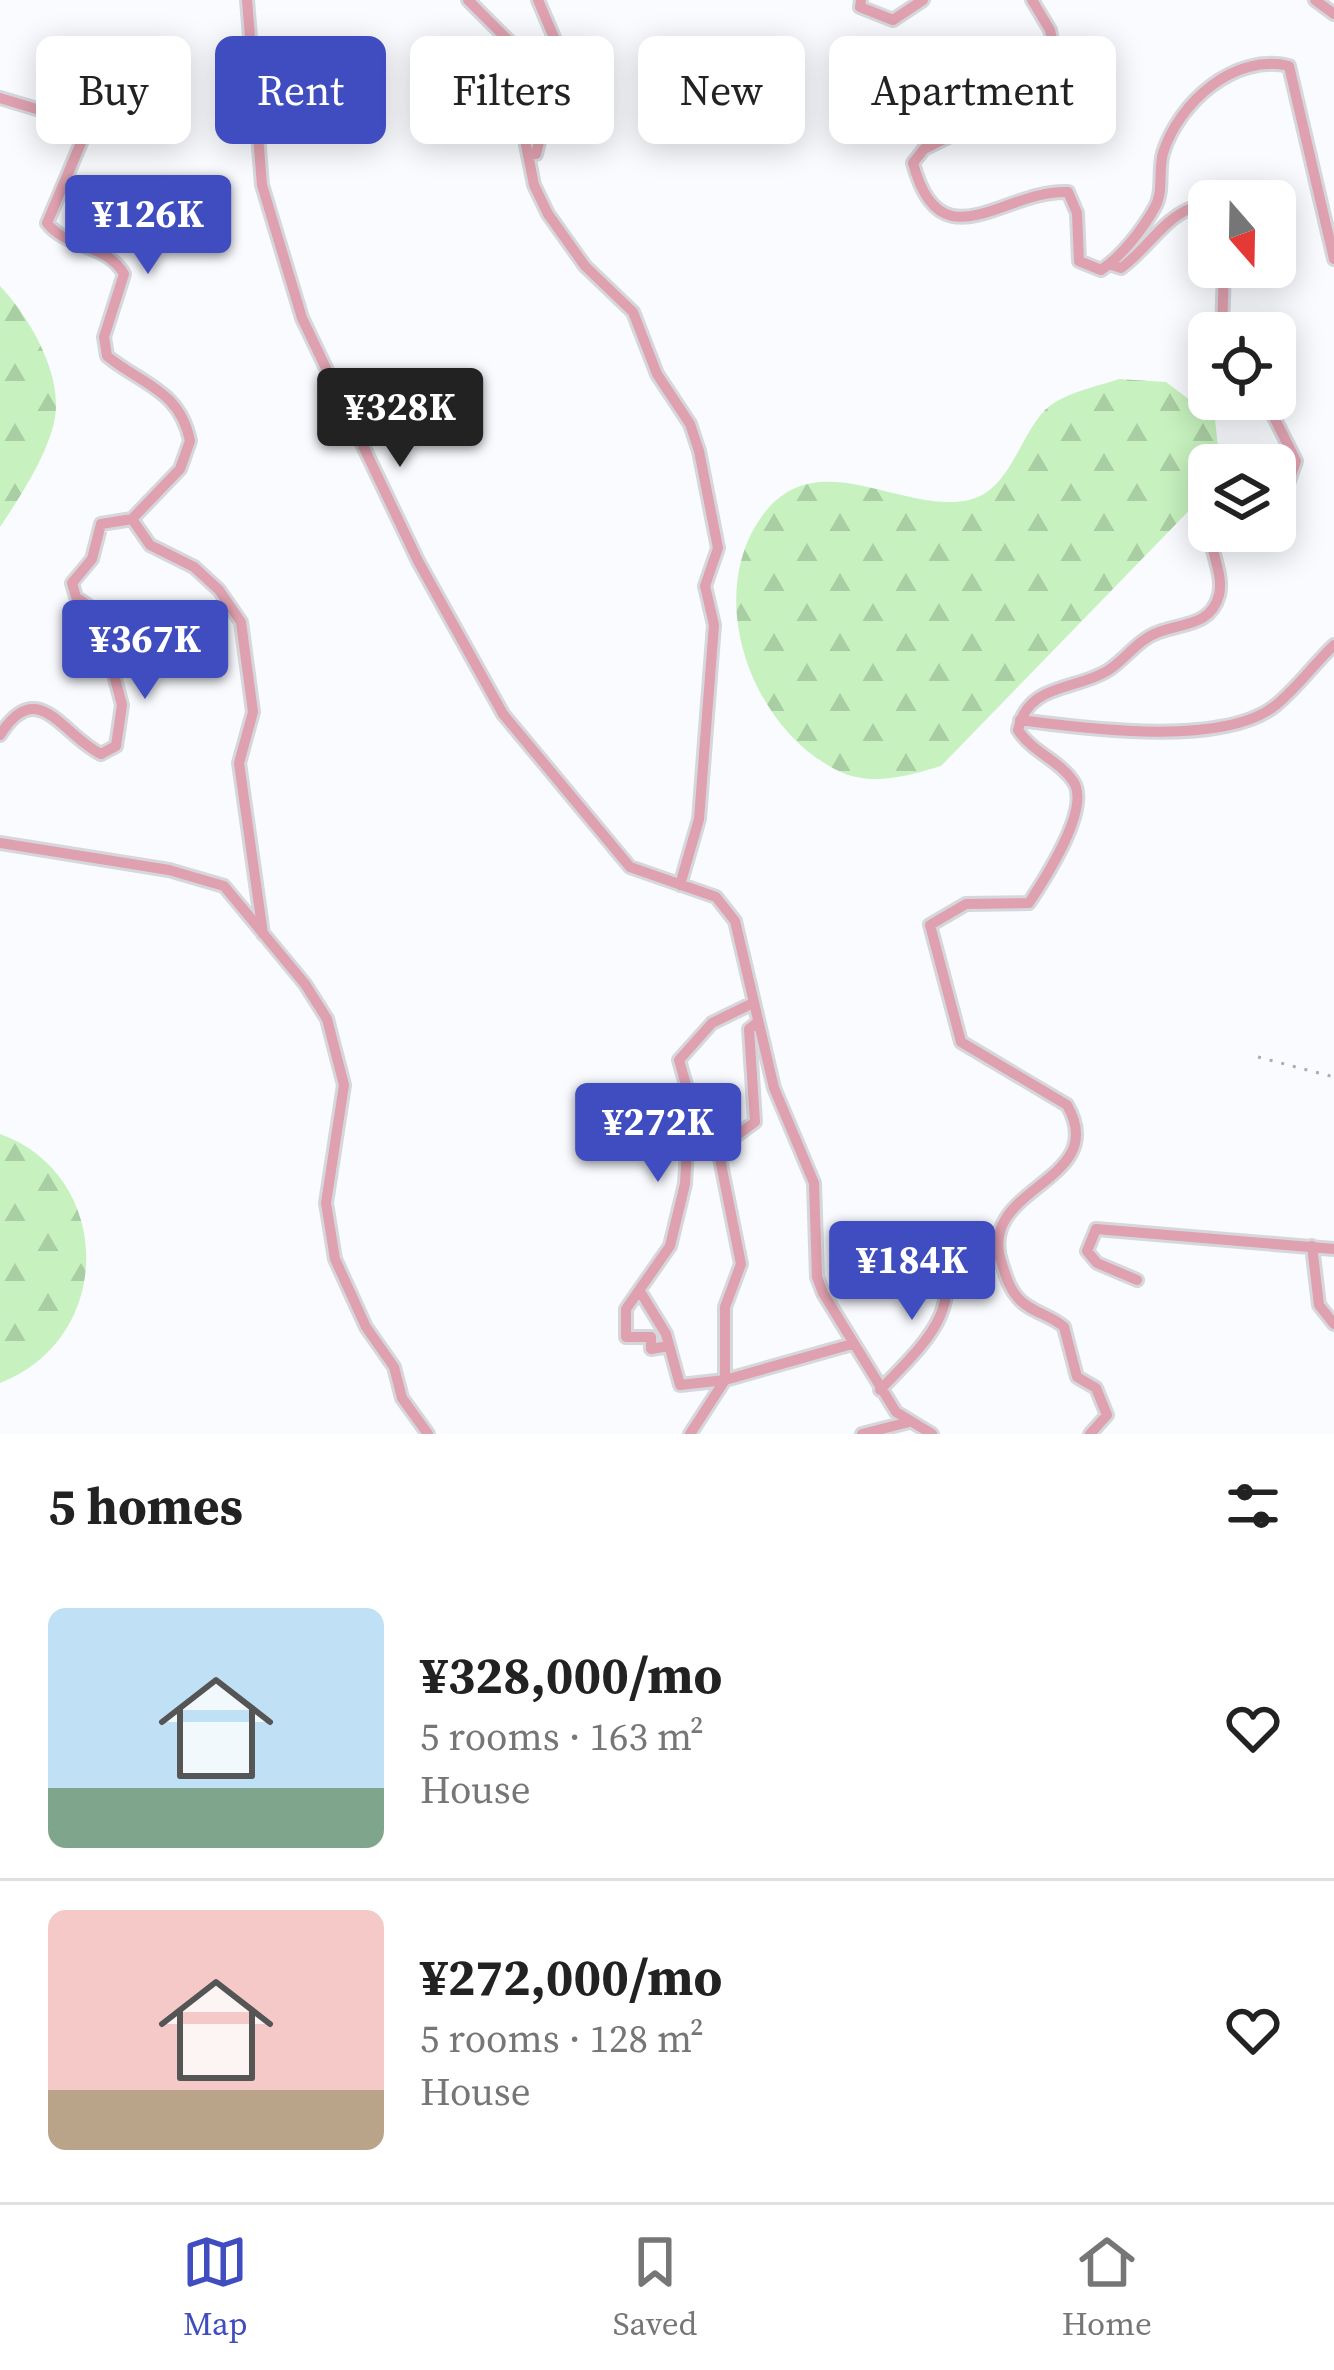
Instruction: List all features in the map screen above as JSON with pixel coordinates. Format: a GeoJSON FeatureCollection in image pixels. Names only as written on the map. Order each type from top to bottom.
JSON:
{"type":"FeatureCollection","features":[{"type":"Feature","properties":{"kind":"street"},"geometry":{"type":"LineString","coordinates":[[247,0],[268,215],[302,318],[418,561],[503,714],[615,853],[649,877],[716,897],[735,921],[773,1088],[814,1183],[818,1277],[880,1390],[909,1422],[932,1434]]}},
{"type":"Feature","properties":{"kind":"street"},"geometry":{"type":"LineString","coordinates":[[468,0],[516,48],[528,76],[535,106],[527,155],[534,185],[566,244],[633,312],[657,374],[690,424],[699,452],[718,548],[705,586],[714,625],[699,819],[680,885]]}},
{"type":"Feature","properties":{"kind":"street"},"geometry":{"type":"LineString","coordinates":[[527,155],[536,154],[561,54],[538,0]]}},
{"type":"Feature","properties":{"kind":"street"},"geometry":{"type":"LineString","coordinates":[[860,0],[860,7],[871,15],[893,20],[923,0]]}},
{"type":"Feature","properties":{"kind":"street"},"geometry":{"type":"LineString","coordinates":[[1032,0],[1050,30],[1055,55],[1043,71],[992,94],[952,135],[924,149],[913,164],[920,190],[954,219],[974,220],[1040,190],[1067,192],[1077,213],[1079,261],[1088,269],[1109,264],[1121,268],[1188,209]]}},
{"type":"Feature","properties":{"kind":"street"},"geometry":{"type":"LineString","coordinates":[[1315,0],[1334,14]]}},
{"type":"Feature","properties":{"kind":"street"},"geometry":{"type":"LineString","coordinates":[[1109,264],[1158,204],[1163,153],[1182,118],[1225,73],[1276,63],[1289,66],[1334,259]]}},
{"type":"Feature","properties":{"kind":"street"},"geometry":{"type":"LineString","coordinates":[[0,98],[73,120],[86,131],[46,223],[57,236],[92,246],[117,262],[124,274],[104,337],[106,356],[156,384],[187,426],[190,441],[179,469],[132,519],[100,524],[92,559],[72,583],[76,597],[110,620],[123,641],[114,675],[122,705],[116,746],[100,754],[82,745],[49,713],[27,708],[13,714],[0,735]]}},
{"type":"Feature","properties":{"kind":"street"},"geometry":{"type":"LineString","coordinates":[[132,519],[150,545],[194,567],[219,590],[242,622],[253,712],[239,763],[262,934]]}},
{"type":"Feature","properties":{"kind":"street"},"geometry":{"type":"LineString","coordinates":[[1090,1434],[1107,1415],[1102,1399],[1077,1377],[1064,1328],[1023,1304],[1010,1288],[996,1238],[1008,1208],[1062,1172],[1078,1134],[1072,1114],[1066,1105],[983,1060],[961,1042],[956,1006],[930,936],[939,916],[966,904],[1029,903],[1054,865],[1071,824],[1077,788],[1030,748],[1018,730],[1020,720],[1037,697],[1106,671],[1145,639],[1198,622],[1214,607],[1220,579],[1214,552]]}},
{"type":"Feature","properties":{"kind":"street"},"geometry":{"type":"LineString","coordinates":[[1020,720],[1124,732],[1214,727],[1276,705],[1334,645]]}},
{"type":"Feature","properties":{"kind":"street"},"geometry":{"type":"LineString","coordinates":[[0,843],[169,870],[224,886],[305,984],[326,1019],[344,1102],[326,1220],[352,1302],[394,1366],[410,1412],[428,1434]]}},
{"type":"Feature","properties":{"kind":"street"},"geometry":{"type":"LineString","coordinates":[[668,1346],[651,1348],[651,1336],[626,1337],[626,1309],[670,1246],[685,1184],[690,1099],[680,1060],[689,1043],[712,1023],[753,1003]]}},
{"type":"Feature","properties":{"kind":"street"},"geometry":{"type":"LineString","coordinates":[[689,1434],[725,1380],[725,1307],[741,1264],[718,1148],[755,1122],[748,1029],[758,1022]]}},
{"type":"Feature","properties":{"kind":"street"},"geometry":{"type":"LineString","coordinates":[[1137,1280],[1096,1263],[1087,1251],[1096,1229],[1334,1249]]}},
{"type":"Feature","properties":{"kind":"street"},"geometry":{"type":"LineString","coordinates":[[880,1390],[931,1337],[944,1315],[946,1276],[941,1260],[926,1243]]}},
{"type":"Feature","properties":{"kind":"street"},"geometry":{"type":"LineString","coordinates":[[1312,1246],[1318,1306],[1333,1319]]}},
{"type":"Feature","properties":{"kind":"street"},"geometry":{"type":"LineString","coordinates":[[640,1293],[668,1346],[680,1385],[725,1380],[852,1344]]}},
{"type":"Feature","properties":{"kind":"street"},"geometry":{"type":"LineString","coordinates":[[862,1434],[909,1422]]}},
{"type":"Feature","properties":{"kind":"path"},"geometry":{"type":"LineString","coordinates":[[1258,1057],[1334,1077]]}},
{"type":"Feature","properties":{"kind":"green space"},"geometry":{"type":"Polygon","coordinates":[[[0,286],[38,341],[51,374],[56,406],[44,453],[0,527],[0,286]]]}},
{"type":"Feature","properties":{"kind":"green space"},"geometry":{"type":"Polygon","coordinates":[[[1119,379],[1166,382],[1188,399],[1188,420],[1215,420],[1218,444],[1188,444],[1188,512],[941,766],[905,776],[867,779],[843,773],[812,754],[784,728],[762,696],[738,624],[737,586],[745,549],[762,516],[784,494],[808,484],[834,482],[943,502],[983,495],[1004,475],[1044,411],[1070,395],[1119,379]]]}},
{"type":"Feature","properties":{"kind":"green space"},"geometry":{"type":"Polygon","coordinates":[[[0,1134],[37,1155],[64,1184],[81,1219],[86,1257],[81,1295],[65,1331],[38,1361],[0,1383],[0,1134]]]}}]}
